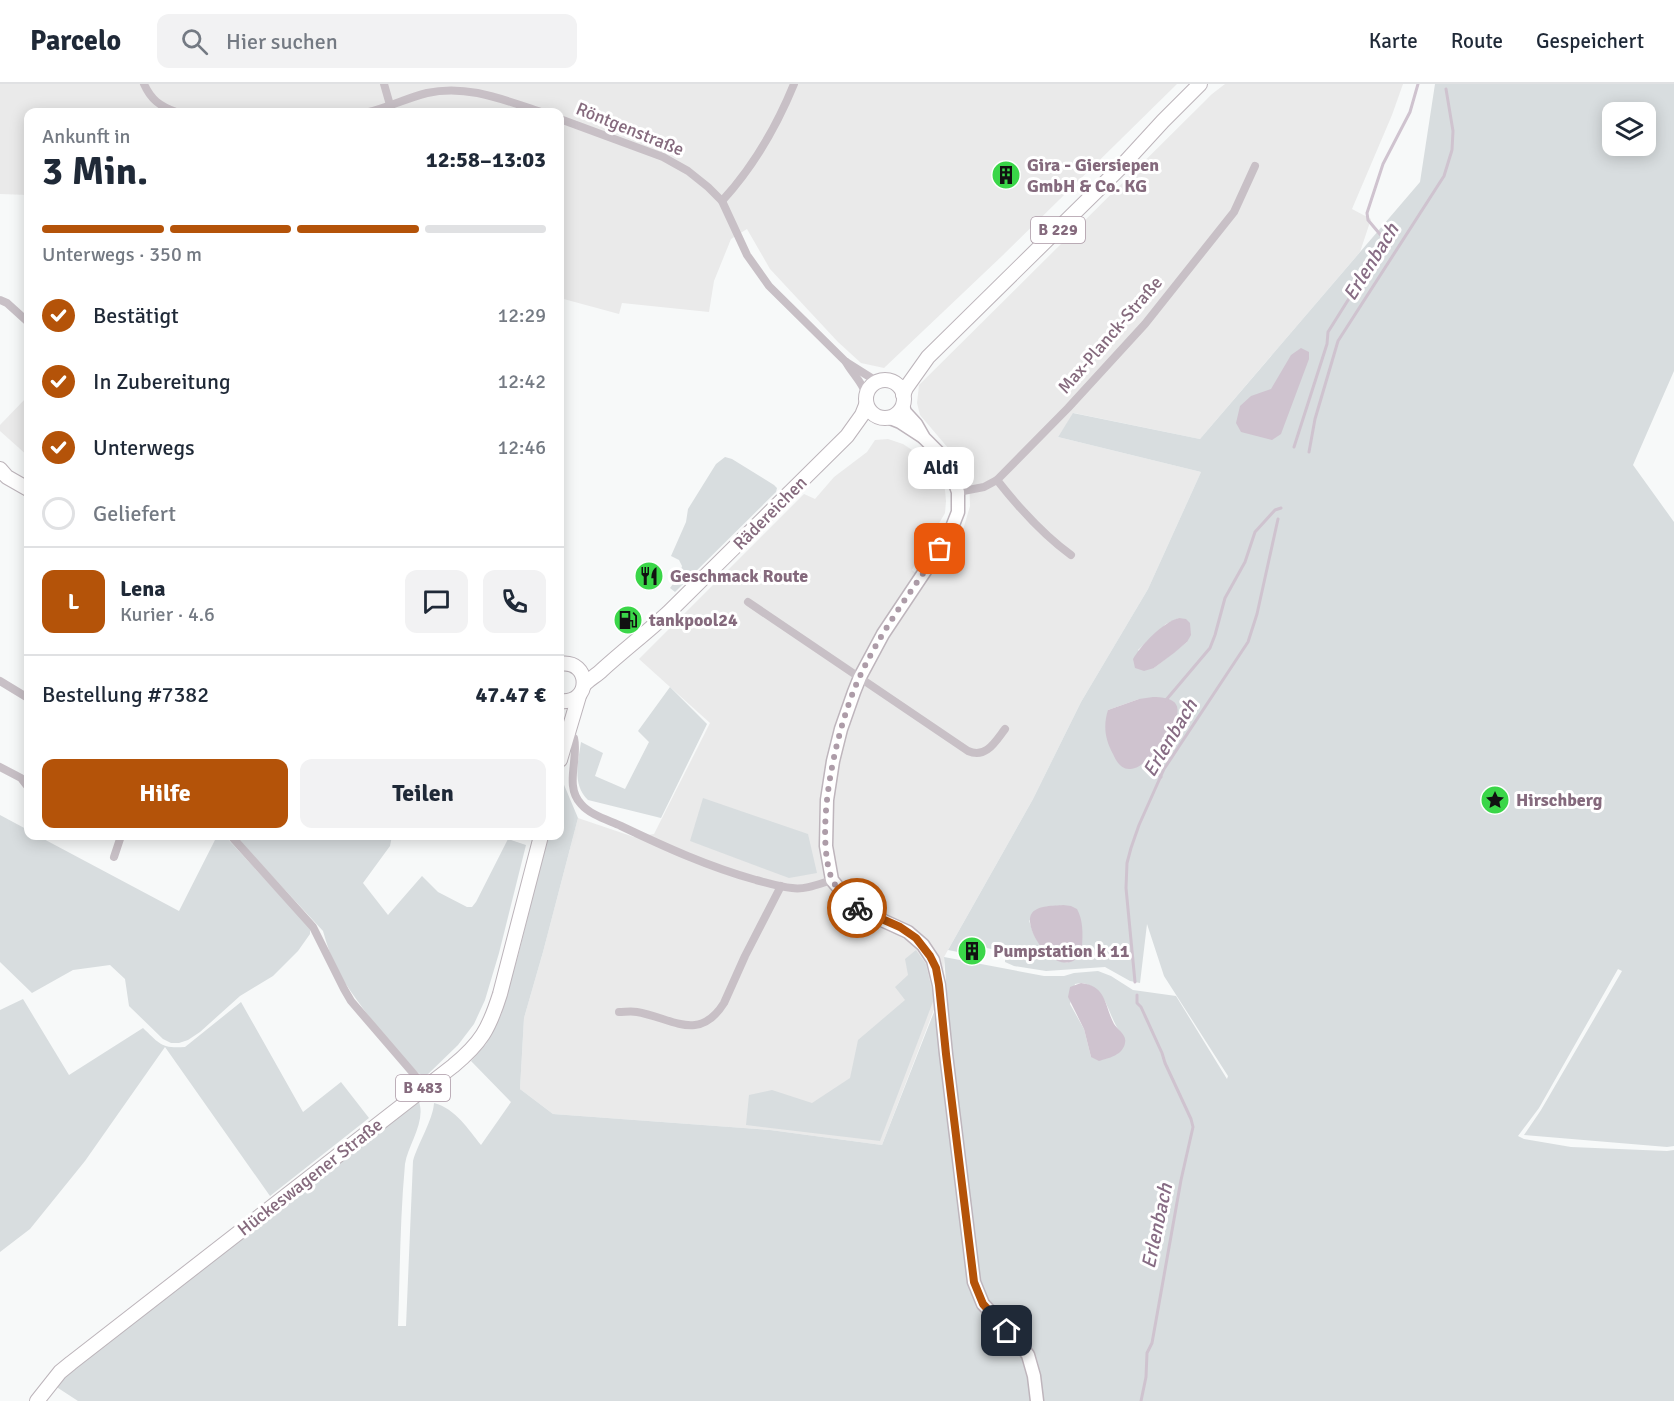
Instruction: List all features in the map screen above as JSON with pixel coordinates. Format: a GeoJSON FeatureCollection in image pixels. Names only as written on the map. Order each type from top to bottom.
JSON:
{"type":"FeatureCollection","features":[{"type":"Feature","properties":{"kind":"main road","name":"B 229"},"geometry":{"type":"LineString","coordinates":[[885,381],[897,379],[928,357],[1119,169],[1200,84]]}},
{"type":"Feature","properties":{"kind":"main road","name":"B 229"},"geometry":{"type":"LineString","coordinates":[[903,400],[906,388],[928,357]]}},
{"type":"Feature","properties":{"kind":"main road"},"geometry":{"type":"LineString","coordinates":[[885,381],[900,388],[903,400],[898,413],[884,418],[871,413],[866,399],[871,385],[885,381]]}},
{"type":"Feature","properties":{"kind":"main road","name":"Rädereichen"},"geometry":{"type":"LineString","coordinates":[[578,668],[611,660],[627,650],[668,613],[847,436],[862,415],[866,399]]}},
{"type":"Feature","properties":{"kind":"main road","name":"Rädereichen"},"geometry":{"type":"LineString","coordinates":[[847,436],[884,418]]}},
{"type":"Feature","properties":{"kind":"main road"},"geometry":{"type":"LineString","coordinates":[[2,474],[24,487]]}},
{"type":"Feature","properties":{"kind":"main road","name":"Rädereichen"},"geometry":{"type":"LineString","coordinates":[[581,691],[588,680],[601,672],[611,660]]}},
{"type":"Feature","properties":{"kind":"main road"},"geometry":{"type":"LineString","coordinates":[[564,664],[578,668],[583,675],[581,691],[564,743]]}},
{"type":"Feature","properties":{"kind":"main road"},"geometry":{"type":"LineString","coordinates":[[564,701],[571,701],[581,691]]}},
{"type":"Feature","properties":{"kind":"main road"},"geometry":{"type":"LineString","coordinates":[[564,708],[567,731]]}},
{"type":"Feature","properties":{"kind":"main road","name":"Hückeswagener Straße"},"geometry":{"type":"LineString","coordinates":[[36,1401],[60,1372],[71,1363],[472,1049],[492,1020],[518,930],[540,840]]}},
{"type":"Feature","properties":{"kind":"street"},"geometry":{"type":"LineString","coordinates":[[144,84],[154,102],[164,108]]}},
{"type":"Feature","properties":{"kind":"street"},"geometry":{"type":"LineString","coordinates":[[384,84],[390,108]]}},
{"type":"Feature","properties":{"kind":"street"},"geometry":{"type":"LineString","coordinates":[[722,201],[755,161],[771,134],[794,84]]}},
{"type":"Feature","properties":{"kind":"street"},"geometry":{"type":"LineString","coordinates":[[394,108],[411,98],[427,93],[459,90],[494,96],[529,108]]}},
{"type":"Feature","properties":{"kind":"street","name":"Röntgenstraße"},"geometry":{"type":"LineString","coordinates":[[564,120],[663,157],[688,171],[722,201],[747,255],[769,286],[846,362],[873,379],[885,381]]}},
{"type":"Feature","properties":{"kind":"street","name":"Max-Planck-Straße"},"geometry":{"type":"LineString","coordinates":[[958,492],[984,487],[997,480],[1068,408],[1145,324],[1234,212],[1255,166]]}},
{"type":"Feature","properties":{"kind":"street"},"geometry":{"type":"LineString","coordinates":[[0,300],[8,303],[24,318]]}},
{"type":"Feature","properties":{"kind":"street","name":"Röntgenstraße"},"geometry":{"type":"LineString","coordinates":[[846,362],[864,388],[866,399]]}},
{"type":"Feature","properties":{"kind":"street"},"geometry":{"type":"LineString","coordinates":[[903,400],[905,412],[953,474],[958,492],[958,512],[949,535],[883,634],[860,677],[841,729],[833,761],[825,838],[828,867],[832,880],[852,904],[908,932],[923,945],[936,968],[974,1282],[983,1304],[1028,1355],[1034,1376],[1037,1401]]}},
{"type":"Feature","properties":{"kind":"street"},"geometry":{"type":"LineString","coordinates":[[884,418],[900,422],[924,438]]}},
{"type":"Feature","properties":{"kind":"street"},"geometry":{"type":"LineString","coordinates":[[997,480],[1044,534],[1071,555]]}},
{"type":"Feature","properties":{"kind":"street"},"geometry":{"type":"LineString","coordinates":[[748,602],[973,753],[979,754],[989,749],[1005,729]]}},
{"type":"Feature","properties":{"kind":"street"},"geometry":{"type":"LineString","coordinates":[[0,681],[24,696]]}},
{"type":"Feature","properties":{"kind":"street"},"geometry":{"type":"LineString","coordinates":[[567,731],[574,738],[576,749],[573,787],[580,803],[585,808],[706,864],[742,876],[795,889],[832,880]]}},
{"type":"Feature","properties":{"kind":"street"},"geometry":{"type":"LineString","coordinates":[[0,767],[24,782]]}},
{"type":"Feature","properties":{"kind":"street"},"geometry":{"type":"LineString","coordinates":[[114,857],[119,840]]}},
{"type":"Feature","properties":{"kind":"street"},"geometry":{"type":"LineString","coordinates":[[235,840],[313,927],[351,1001],[425,1087]]}},
{"type":"Feature","properties":{"kind":"street"},"geometry":{"type":"LineString","coordinates":[[618,1012],[635,1011],[688,1026],[703,1024],[709,1020],[724,1003],[781,886]]}},
{"type":"Feature","properties":{"kind":"shaded area"},"geometry":{"type":"Polygon","coordinates":[[[0,84],[1177,84],[884,368],[861,363],[838,342],[770,269],[747,229],[731,239],[714,281],[709,312],[622,303],[619,314],[564,299],[564,108],[24,108],[24,195],[0,194],[0,84]]]}},
{"type":"Feature","properties":{"kind":"shaded area"},"geometry":{"type":"Polygon","coordinates":[[[1225,84],[1403,84],[1352,209],[1371,219],[1360,252],[1200,439],[1074,413],[1058,437],[1201,472],[1148,589],[1081,702],[1033,799],[944,957],[943,986],[882,1145],[770,1130],[553,1114],[520,1089],[524,1018],[578,818],[634,837],[654,834],[710,723],[639,659],[804,494],[815,499],[834,477],[867,452],[875,440],[888,439],[903,444],[932,463],[944,480],[945,513],[912,570],[926,580],[963,530],[970,506],[969,478],[954,455],[920,415],[917,403],[919,385],[1212,94],[1225,84]]]}},
{"type":"Feature","properties":{"kind":"shaded area"},"geometry":{"type":"Polygon","coordinates":[[[1435,84],[1674,84],[1674,371],[1633,465],[1674,522],[1674,1146],[1524,1135],[1622,971],[1618,969],[1539,1108],[1518,1136],[1571,1147],[1674,1150],[1674,1401],[1041,1401],[1039,1374],[988,1305],[978,1281],[952,1054],[944,957],[1044,976],[1064,976],[1098,971],[1111,976],[1133,990],[1176,996],[1227,1079],[1228,1076],[1164,976],[1147,924],[1140,983],[1130,981],[1105,967],[1046,971],[1014,966],[1005,962],[1005,956],[996,950],[982,947],[978,956],[948,950],[1033,799],[1081,702],[1148,589],[1201,472],[1058,437],[1073,413],[1200,439],[1420,182],[1435,84]],[[1179,618],[1166,624],[1138,650],[1154,668],[1187,642],[1179,618]],[[1139,699],[1108,710],[1164,739],[1178,717],[1139,699]],[[1029,920],[1038,942],[1046,951],[1066,963],[1076,959],[1029,920]],[[1075,984],[1070,1004],[1084,1029],[1091,1057],[1120,1032],[1096,989],[1090,985],[1075,984]]]}},
{"type":"Feature","properties":{"kind":"shaded area"},"geometry":{"type":"Polygon","coordinates":[[[1301,348],[1309,352],[1309,359],[1281,434],[1272,440],[1241,432],[1236,423],[1240,406],[1251,396],[1271,389],[1291,355],[1301,348]]]}},
{"type":"Feature","properties":{"kind":"shaded area"},"geometry":{"type":"Polygon","coordinates":[[[24,400],[24,452],[0,431],[0,425],[24,400]]]}},
{"type":"Feature","properties":{"kind":"shaded area"},"geometry":{"type":"Polygon","coordinates":[[[725,457],[774,485],[777,488],[776,492],[675,592],[670,588],[680,574],[682,566],[679,560],[671,556],[686,522],[688,509],[716,464],[725,457]]]}},
{"type":"Feature","properties":{"kind":"shaded area"},"geometry":{"type":"Polygon","coordinates":[[[1179,618],[1186,619],[1190,623],[1191,635],[1187,642],[1154,668],[1144,671],[1135,668],[1133,659],[1141,647],[1166,624],[1179,618]]]}},
{"type":"Feature","properties":{"kind":"shaded area"},"geometry":{"type":"Polygon","coordinates":[[[670,687],[707,724],[661,818],[588,800],[578,780],[581,742],[603,753],[595,776],[625,789],[649,742],[638,731],[670,687]]]}},
{"type":"Feature","properties":{"kind":"shaded area"},"geometry":{"type":"Polygon","coordinates":[[[1153,697],[1175,703],[1178,712],[1176,718],[1150,758],[1136,768],[1124,768],[1116,759],[1107,738],[1105,727],[1108,710],[1139,699],[1153,697]]]}},
{"type":"Feature","properties":{"kind":"shaded area"},"geometry":{"type":"Polygon","coordinates":[[[564,785],[578,818],[524,1018],[520,1089],[553,1114],[770,1130],[882,1145],[934,1012],[970,1284],[1024,1360],[1030,1379],[1031,1401],[78,1401],[55,1386],[76,1366],[419,1102],[420,1117],[405,1164],[402,1204],[398,1326],[406,1326],[413,1161],[431,1117],[434,1103],[455,1115],[481,1145],[511,1102],[471,1061],[486,1044],[501,1015],[547,840],[564,840],[564,785]]]}},
{"type":"Feature","properties":{"kind":"shaded area"},"geometry":{"type":"Polygon","coordinates":[[[703,798],[808,834],[817,873],[789,878],[690,841],[703,798]]]}},
{"type":"Feature","properties":{"kind":"shaded area"},"geometry":{"type":"Polygon","coordinates":[[[0,815],[24,828],[24,840],[46,840],[179,911],[215,840],[229,840],[310,928],[310,934],[298,951],[273,976],[240,996],[200,1032],[179,1043],[171,1043],[163,1039],[129,1006],[125,979],[110,965],[73,970],[32,993],[0,962],[0,815]]]}},
{"type":"Feature","properties":{"kind":"shaded area"},"geometry":{"type":"Polygon","coordinates":[[[239,840],[391,840],[390,846],[363,883],[388,915],[422,876],[438,892],[467,907],[472,907],[507,840],[526,845],[485,1000],[474,1024],[458,1045],[425,1077],[392,1046],[353,994],[337,970],[323,931],[239,840]]]}},
{"type":"Feature","properties":{"kind":"shaded area"},"geometry":{"type":"Polygon","coordinates":[[[1063,905],[1077,909],[1082,931],[1082,946],[1079,955],[1073,961],[1064,963],[1055,960],[1040,946],[1031,927],[1030,919],[1035,910],[1046,906],[1063,905]]]}},
{"type":"Feature","properties":{"kind":"shaded area"},"geometry":{"type":"Polygon","coordinates":[[[916,950],[926,964],[934,999],[880,1141],[746,1125],[749,1095],[772,1090],[812,1103],[850,1078],[858,1040],[905,1000],[895,987],[908,975],[905,959],[916,950]]]}},
{"type":"Feature","properties":{"kind":"shaded area"},"geometry":{"type":"Polygon","coordinates":[[[1081,983],[1096,988],[1100,992],[1114,1024],[1125,1038],[1124,1047],[1119,1053],[1099,1061],[1091,1057],[1084,1029],[1068,997],[1070,987],[1081,983]]]}},
{"type":"Feature","properties":{"kind":"shaded area"},"geometry":{"type":"Polygon","coordinates":[[[23,999],[69,1075],[143,1028],[165,1046],[185,1047],[241,1002],[303,1112],[341,1082],[369,1118],[270,1196],[165,1047],[85,1161],[30,1229],[0,1252],[0,1010],[23,999]]]}},
{"type":"Feature","properties":{"kind":"waterway"},"geometry":{"type":"LineString","coordinates":[[1294,447],[1327,344],[1328,332],[1382,246],[1384,239],[1368,220],[1367,213],[1383,164],[1410,112],[1418,84]]}},
{"type":"Feature","properties":{"kind":"waterway","name":"Erlenbach"},"geometry":{"type":"LineString","coordinates":[[1309,452],[1315,419],[1338,341],[1444,176],[1452,150],[1453,131],[1446,89]]}},
{"type":"Feature","properties":{"kind":"waterway"},"geometry":{"type":"LineString","coordinates":[[1166,700],[1210,648],[1225,598],[1245,562],[1255,532],[1275,510],[1281,508]]}},
{"type":"Feature","properties":{"kind":"waterway","name":"Erlenbach"},"geometry":{"type":"LineString","coordinates":[[1135,982],[1126,888],[1127,863],[1131,848],[1164,769],[1248,642],[1257,614],[1278,519]]}},
{"type":"Feature","properties":{"kind":"waterway"},"geometry":{"type":"LineString","coordinates":[[1143,762],[1161,777]]}},
{"type":"Feature","properties":{"kind":"waterway","name":"Erlenbach"},"geometry":{"type":"LineString","coordinates":[[1137,995],[1137,1003],[1162,1053],[1193,1127],[1181,1180],[1152,1343],[1147,1353],[1146,1377],[1141,1401]]}},
{"type":"Feature","properties":{"kind":"way so far"},"geometry":{"type":"LineString","coordinates":[[857,908],[832,880],[828,867],[825,838],[827,800],[833,761],[854,692],[871,655],[940,549]]}},
{"type":"Feature","properties":{"kind":"place","name":"Gira - Giersiepen GmbH & Co. KG"},"geometry":{"type":"Point","coordinates":[1006,175]}},
{"type":"Feature","properties":{"kind":"place","name":"Aldi"},"geometry":{"type":"Point","coordinates":[940,549]}},
{"type":"Feature","properties":{"kind":"place","name":"Geschmack Route"},"geometry":{"type":"Point","coordinates":[649,576]}},
{"type":"Feature","properties":{"kind":"place","name":"tankpool24"},"geometry":{"type":"Point","coordinates":[628,620]}},
{"type":"Feature","properties":{"kind":"place","name":"Hirschberg"},"geometry":{"type":"Point","coordinates":[1495,800]}},
{"type":"Feature","properties":{"kind":"place","name":"Pumpstation k 11"},"geometry":{"type":"Point","coordinates":[972,951]}},
{"type":"Feature","properties":{"kind":"route"},"geometry":{"type":"LineString","coordinates":[[857,908],[908,932],[923,945],[933,960],[938,977],[974,1282],[983,1304],[1007,1331]]}}]}
